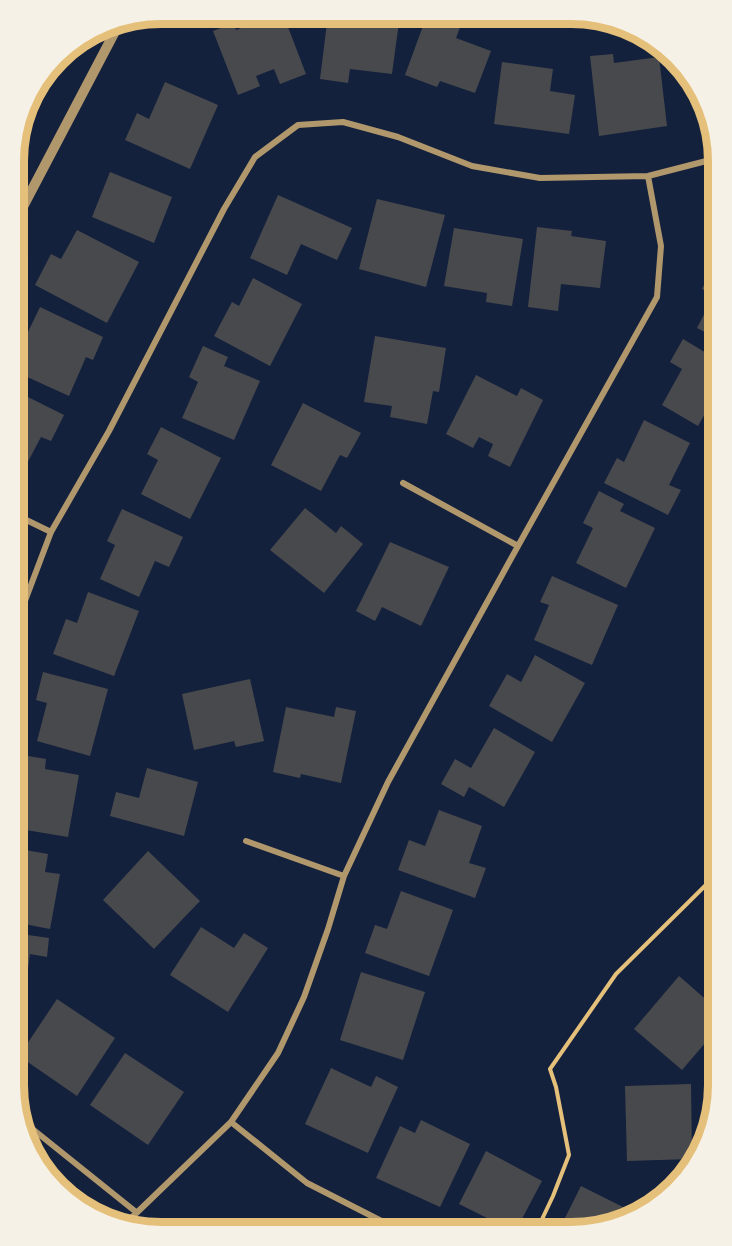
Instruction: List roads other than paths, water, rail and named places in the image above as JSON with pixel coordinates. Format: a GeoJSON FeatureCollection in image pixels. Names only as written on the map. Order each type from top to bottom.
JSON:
{"type":"FeatureCollection","features":[{"type":"Feature","properties":{"kind":"street"},"geometry":{"type":"LineString","coordinates":[[24,205],[115,32]]}},
{"type":"Feature","properties":{"kind":"street"},"geometry":{"type":"LineString","coordinates":[[24,604],[51,532],[109,431],[224,209],[255,156],[298,124],[343,122],[398,137],[472,166],[540,178],[648,176],[708,161]]}},
{"type":"Feature","properties":{"kind":"street"},"geometry":{"type":"LineString","coordinates":[[130,1218],[231,1122],[278,1053],[304,997],[344,876],[388,782],[657,297],[661,246],[648,176]]}},
{"type":"Feature","properties":{"kind":"street"},"geometry":{"type":"LineString","coordinates":[[403,483],[518,546]]}},
{"type":"Feature","properties":{"kind":"street"},"geometry":{"type":"LineString","coordinates":[[24,519],[51,532]]}},
{"type":"Feature","properties":{"kind":"street"},"geometry":{"type":"LineString","coordinates":[[246,841],[344,876]]}},
{"type":"Feature","properties":{"kind":"street"},"geometry":{"type":"LineString","coordinates":[[231,1122],[307,1183],[383,1222]]}},
{"type":"Feature","properties":{"kind":"street"},"geometry":{"type":"LineString","coordinates":[[31,1128],[136,1212]]}}]}
